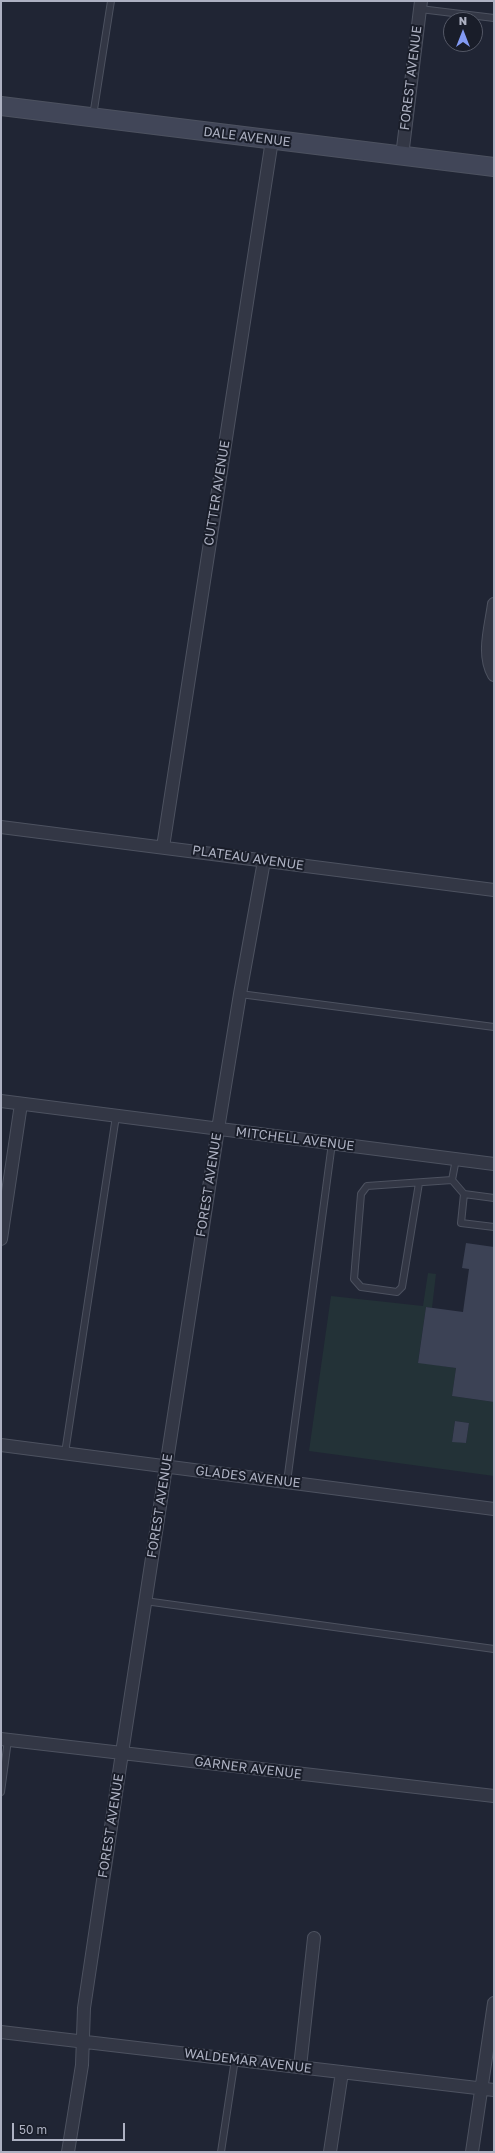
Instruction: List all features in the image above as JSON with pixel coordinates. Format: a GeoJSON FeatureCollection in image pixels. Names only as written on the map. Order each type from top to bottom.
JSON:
{"type":"FeatureCollection","features":[{"type":"Feature","properties":{"kind":"street","name":"FOREST AVENUE"},"geometry":{"type":"LineString","coordinates":[[402,156],[420,5]]}},
{"type":"Feature","properties":{"kind":"street","name":"DALE AVENUE"},"geometry":{"type":"LineString","coordinates":[[1,106],[494,167]]}},
{"type":"Feature","properties":{"kind":"street","name":"CUTTER AVENUE"},"geometry":{"type":"LineString","coordinates":[[163,847],[272,140]]}},
{"type":"Feature","properties":{"kind":"street"},"geometry":{"type":"LineString","coordinates":[[494,604],[488,653],[489,667],[494,675]]}},
{"type":"Feature","properties":{"kind":"street","name":"PLATEAU AVENUE"},"geometry":{"type":"LineString","coordinates":[[1,827],[494,890]]}},
{"type":"Feature","properties":{"kind":"street","name":"FOREST AVENUE"},"geometry":{"type":"LineString","coordinates":[[68,2152],[82,2065],[84,2008],[145,1601],[218,1130],[240,994],[264,861]]}},
{"type":"Feature","properties":{"kind":"street","name":"MITCHELL AVENUE"},"geometry":{"type":"LineString","coordinates":[[1,1101],[218,1130],[494,1164]]}},
{"type":"Feature","properties":{"kind":"street"},"geometry":{"type":"LineString","coordinates":[[1,1239],[21,1104]]}},
{"type":"Feature","properties":{"kind":"street","name":"GLADES AVENUE"},"geometry":{"type":"LineString","coordinates":[[1,1445],[494,1509]]}},
{"type":"Feature","properties":{"kind":"street","name":"GARNER AVENUE"},"geometry":{"type":"LineString","coordinates":[[5,1740],[494,1796]]}},
{"type":"Feature","properties":{"kind":"street"},"geometry":{"type":"LineString","coordinates":[[300,2067],[314,1938]]}},
{"type":"Feature","properties":{"kind":"street"},"geometry":{"type":"LineString","coordinates":[[472,2152],[494,2003]]}},
{"type":"Feature","properties":{"kind":"street","name":"WALDEMAR AVENUE"},"geometry":{"type":"LineString","coordinates":[[1,2032],[494,2090]]}},
{"type":"Feature","properties":{"kind":"street"},"geometry":{"type":"LineString","coordinates":[[330,2152],[342,2072]]}},
{"type":"Feature","properties":{"kind":"lane"},"geometry":{"type":"LineString","coordinates":[[93,118],[111,1]]}},
{"type":"Feature","properties":{"kind":"lane"},"geometry":{"type":"LineString","coordinates":[[420,5],[494,18]]}},
{"type":"Feature","properties":{"kind":"lane"},"geometry":{"type":"LineString","coordinates":[[240,994],[494,1027]]}},
{"type":"Feature","properties":{"kind":"lane"},"geometry":{"type":"LineString","coordinates":[[65,1453],[116,1116]]}},
{"type":"Feature","properties":{"kind":"lane"},"geometry":{"type":"LineString","coordinates":[[287,1482],[332,1143]]}},
{"type":"Feature","properties":{"kind":"lane"},"geometry":{"type":"LineString","coordinates":[[452,1180],[456,1159]]}},
{"type":"Feature","properties":{"kind":"lane"},"geometry":{"type":"LineString","coordinates":[[419,1183],[402,1287],[397,1292],[361,1287],[354,1279],[361,1194],[367,1186],[452,1180]]}},
{"type":"Feature","properties":{"kind":"lane"},"geometry":{"type":"LineString","coordinates":[[452,1180],[464,1194],[494,1198]]}},
{"type":"Feature","properties":{"kind":"lane"},"geometry":{"type":"LineString","coordinates":[[464,1194],[461,1223],[494,1227]]}},
{"type":"Feature","properties":{"kind":"lane"},"geometry":{"type":"LineString","coordinates":[[145,1601],[494,1649]]}},
{"type":"Feature","properties":{"kind":"lane"},"geometry":{"type":"LineString","coordinates":[[1,1792],[5,1740]]}},
{"type":"Feature","properties":{"kind":"lane"},"geometry":{"type":"LineString","coordinates":[[221,2152],[235,2059]]}},
{"type":"Feature","properties":{"kind":"shaded area"},"geometry":{"type":"Polygon","coordinates":[[[428,1273],[436,1274],[432,1308],[426,1307],[418,1362],[456,1368],[452,1396],[494,1402],[494,1476],[309,1451],[331,1296],[423,1306],[428,1273]],[[455,1421],[452,1441],[466,1443],[469,1423],[455,1421]]]}},
{"type":"Feature","properties":{"kind":"building"},"geometry":{"type":"Polygon","coordinates":[[[466,1243],[494,1247],[494,1402],[452,1396],[456,1368],[418,1363],[426,1307],[463,1312],[469,1269],[462,1268],[466,1243]]]}},
{"type":"Feature","properties":{"kind":"building"},"geometry":{"type":"Polygon","coordinates":[[[455,1421],[469,1423],[466,1443],[452,1442],[455,1421]]]}}]}
